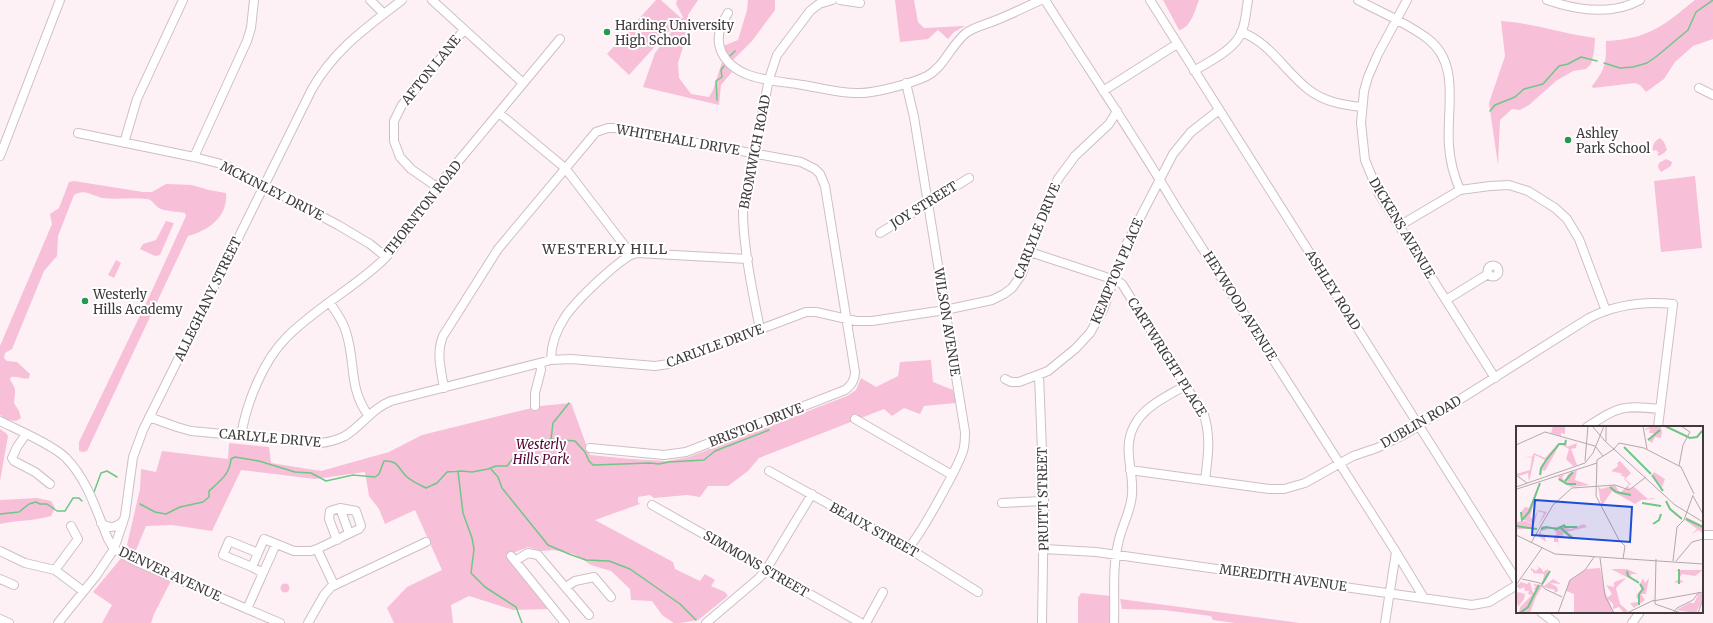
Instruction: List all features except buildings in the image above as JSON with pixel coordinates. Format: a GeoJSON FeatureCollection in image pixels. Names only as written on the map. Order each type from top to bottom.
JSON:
{"type":"FeatureCollection","features":[{"type":"Feature","properties":{"kind":"street"},"geometry":{"type":"LineString","coordinates":[[0,156],[60,0]]}},
{"type":"Feature","properties":{"kind":"street"},"geometry":{"type":"LineString","coordinates":[[124,143],[137,99],[183,0]]}},
{"type":"Feature","properties":{"kind":"street"},"geometry":{"type":"LineString","coordinates":[[194,157],[248,41],[254,0]]}},
{"type":"Feature","properties":{"kind":"street"},"geometry":{"type":"LineString","coordinates":[[370,0],[384,14]]}},
{"type":"Feature","properties":{"kind":"street","name":"ALLEGHANY STREET"},"geometry":{"type":"LineString","coordinates":[[58,623],[96,576],[114,549],[124,520],[133,457],[149,416],[320,75],[336,54],[348,43],[402,0]]}},
{"type":"Feature","properties":{"kind":"street"},"geometry":{"type":"LineString","coordinates":[[432,0],[523,83]]}},
{"type":"Feature","properties":{"kind":"street","name":"BROMWICH ROAD"},"geometry":{"type":"LineString","coordinates":[[760,329],[744,232],[743,211],[769,79],[776,55],[806,15],[819,4],[832,0]]}},
{"type":"Feature","properties":{"kind":"street"},"geometry":{"type":"LineString","coordinates":[[840,0],[860,3]]}},
{"type":"Feature","properties":{"kind":"street"},"geometry":{"type":"LineString","coordinates":[[728,13],[718,34],[720,50],[728,63],[743,73],[769,79],[858,94],[906,83],[927,76],[932,72],[954,44],[967,32],[1041,0]]}},
{"type":"Feature","properties":{"kind":"street","name":"HEYWOOD AVENUE"},"geometry":{"type":"LineString","coordinates":[[1046,0],[1424,598]]}},
{"type":"Feature","properties":{"kind":"street","name":"ASHLEY ROAD"},"geometry":{"type":"LineString","coordinates":[[1150,0],[1516,579]]}},
{"type":"Feature","properties":{"kind":"street"},"geometry":{"type":"LineString","coordinates":[[1194,71],[1224,52],[1232,45],[1242,32],[1248,0]]}},
{"type":"Feature","properties":{"kind":"street"},"geometry":{"type":"LineString","coordinates":[[1358,0],[1429,39],[1440,52],[1447,68],[1450,81],[1449,148],[1453,171],[1460,190]]}},
{"type":"Feature","properties":{"kind":"street","name":"DICKENS AVENUE"},"geometry":{"type":"LineString","coordinates":[[1407,0],[1373,64],[1364,92],[1361,123],[1363,150],[1370,175],[1379,194],[1495,378]]}},
{"type":"Feature","properties":{"kind":"street"},"geometry":{"type":"LineString","coordinates":[[1547,0],[1573,7],[1601,10],[1623,7],[1640,0]]}},
{"type":"Feature","properties":{"kind":"street","name":"AFTON LANE"},"geometry":{"type":"LineString","coordinates":[[437,188],[411,169],[400,157],[394,141],[394,121],[402,105],[464,30]]}},
{"type":"Feature","properties":{"kind":"street"},"geometry":{"type":"LineString","coordinates":[[1242,32],[1251,35],[1258,40],[1313,93],[1336,103],[1362,107]]}},
{"type":"Feature","properties":{"kind":"street","name":"THORNTON ROAD"},"geometry":{"type":"LineString","coordinates":[[241,436],[249,401],[274,352],[287,336],[386,257],[437,188],[560,39]]}},
{"type":"Feature","properties":{"kind":"street"},"geometry":{"type":"LineString","coordinates":[[1103,91],[1177,44]]}},
{"type":"Feature","properties":{"kind":"street","name":"WILSON AVENUE"},"geometry":{"type":"LineString","coordinates":[[906,83],[914,117],[965,432],[963,451],[952,475],[912,544],[908,548]]}},
{"type":"Feature","properties":{"kind":"street"},"geometry":{"type":"LineString","coordinates":[[1699,88],[1713,95]]}},
{"type":"Feature","properties":{"kind":"street","name":"KEMPTON PLACE"},"geometry":{"type":"LineString","coordinates":[[1004,379],[1011,382],[1019,382],[1039,375],[1064,359],[1090,333],[1103,310],[1126,245],[1173,154],[1186,137],[1201,123],[1219,110]]}},
{"type":"Feature","properties":{"kind":"street","name":"CARLYLE DRIVE"},"geometry":{"type":"LineString","coordinates":[[149,416],[165,423],[191,431],[321,443],[332,441],[346,435],[376,408],[391,401],[551,360],[572,359],[658,366],[682,360],[806,312],[816,312],[847,319],[872,321],[945,310],[992,300],[1012,288],[1020,278],[1046,205],[1058,179],[1075,156],[1109,124],[1117,111]]}},
{"type":"Feature","properties":{"kind":"street"},"geometry":{"type":"LineString","coordinates":[[499,113],[565,168],[631,254]]}},
{"type":"Feature","properties":{"kind":"street","name":"WHITEHALL DRIVE"},"geometry":{"type":"LineString","coordinates":[[444,388],[439,357],[443,336],[498,249],[592,136],[602,129],[608,128],[801,162],[815,169],[823,180],[847,319]]}},
{"type":"Feature","properties":{"kind":"street","name":"MCKINLEY DRIVE"},"geometry":{"type":"LineString","coordinates":[[78,133],[194,157],[225,165],[338,225],[370,244],[386,257]]}},
{"type":"Feature","properties":{"kind":"street","name":"JOY STREET"},"geometry":{"type":"LineString","coordinates":[[880,233],[969,178]]}},
{"type":"Feature","properties":{"kind":"street"},"geometry":{"type":"LineString","coordinates":[[1399,226],[1460,190],[1490,186],[1517,186],[1537,196],[1559,211],[1570,223],[1579,239],[1606,311]]}},
{"type":"Feature","properties":{"kind":"street","name":"CARTWRIGHT PLACE"},"geometry":{"type":"LineString","coordinates":[[1030,252],[1122,284],[1199,405],[1208,430],[1209,446],[1205,480]]}},
{"type":"Feature","properties":{"kind":"street"},"geometry":{"type":"LineString","coordinates":[[551,360],[552,347],[570,310],[613,268],[631,254],[640,253],[748,258]]}},
{"type":"Feature","properties":{"kind":"street"},"geometry":{"type":"LineString","coordinates":[[1446,300],[1488,274]]}},
{"type":"Feature","properties":{"kind":"street"},"geometry":{"type":"LineString","coordinates":[[330,303],[339,316],[346,333],[357,398],[368,415]]}},
{"type":"Feature","properties":{"kind":"street","name":"DUBLIN ROAD"},"geometry":{"type":"LineString","coordinates":[[1130,470],[1269,489],[1284,489],[1305,484],[1353,456],[1391,442],[1495,378],[1577,325],[1606,311],[1644,304],[1673,304],[1660,409]]}},
{"type":"Feature","properties":{"kind":"street","name":"BRISTOL DRIVE"},"geometry":{"type":"LineString","coordinates":[[590,448],[664,455],[680,454],[845,390],[853,382],[855,372],[847,319]]}},
{"type":"Feature","properties":{"kind":"street"},"geometry":{"type":"LineString","coordinates":[[535,406],[535,393],[541,370],[540,363]]}},
{"type":"Feature","properties":{"kind":"street","name":"PRUITT STREET"},"geometry":{"type":"LineString","coordinates":[[1039,375],[1044,502],[1042,623]]}},
{"type":"Feature","properties":{"kind":"street"},"geometry":{"type":"LineString","coordinates":[[1114,623],[1116,554],[1131,500],[1132,482],[1127,447],[1130,434],[1139,418],[1150,408],[1186,385]]}},
{"type":"Feature","properties":{"kind":"street"},"geometry":{"type":"LineString","coordinates":[[1589,426],[1610,412],[1622,407],[1631,406],[1660,409],[1658,426]]}},
{"type":"Feature","properties":{"kind":"street"},"geometry":{"type":"LineString","coordinates":[[855,419],[952,475]]}},
{"type":"Feature","properties":{"kind":"street","name":"DENVER AVENUE"},"geometry":{"type":"LineString","coordinates":[[0,421],[26,434],[66,458],[79,474],[108,539],[114,549],[135,561],[280,623]]}},
{"type":"Feature","properties":{"kind":"street"},"geometry":{"type":"LineString","coordinates":[[26,434],[17,447],[12,458],[14,461],[35,472],[50,484]]}},
{"type":"Feature","properties":{"kind":"street","name":"BEAUX STREET"},"geometry":{"type":"LineString","coordinates":[[769,471],[908,548],[978,592]]}},
{"type":"Feature","properties":{"kind":"street"},"geometry":{"type":"LineString","coordinates":[[706,623],[759,578],[766,570],[812,494]]}},
{"type":"Feature","properties":{"kind":"street"},"geometry":{"type":"LineString","coordinates":[[1002,503],[1044,502]]}},
{"type":"Feature","properties":{"kind":"street","name":"SIMMONS STREET"},"geometry":{"type":"LineString","coordinates":[[652,505],[860,623]]}},
{"type":"Feature","properties":{"kind":"street"},"geometry":{"type":"LineString","coordinates":[[340,508],[349,533]]}},
{"type":"Feature","properties":{"kind":"street"},"geometry":{"type":"LineString","coordinates":[[252,567],[264,539],[294,551],[316,549],[337,540],[362,526],[356,511],[340,508],[330,511],[328,514],[337,540]]}},
{"type":"Feature","properties":{"kind":"street"},"geometry":{"type":"LineString","coordinates":[[101,523],[109,527],[115,526],[124,520]]}},
{"type":"Feature","properties":{"kind":"street"},"geometry":{"type":"LineString","coordinates":[[55,570],[78,538],[72,526]]}},
{"type":"Feature","properties":{"kind":"street"},"geometry":{"type":"LineString","coordinates":[[258,553],[229,541],[223,555],[263,573]]}},
{"type":"Feature","properties":{"kind":"street"},"geometry":{"type":"LineString","coordinates":[[308,623],[324,595],[334,585],[426,542]]}},
{"type":"Feature","properties":{"kind":"street"},"geometry":{"type":"LineString","coordinates":[[247,609],[276,544]]}},
{"type":"Feature","properties":{"kind":"street"},"geometry":{"type":"LineString","coordinates":[[316,549],[334,585]]}},
{"type":"Feature","properties":{"kind":"street","name":"MEREDITH AVENUE"},"geometry":{"type":"LineString","coordinates":[[1044,549],[1078,550],[1116,554],[1472,605],[1493,600],[1516,587]]}},
{"type":"Feature","properties":{"kind":"street"},"geometry":{"type":"LineString","coordinates":[[0,551],[25,563],[55,570],[83,591]]}},
{"type":"Feature","properties":{"kind":"street"},"geometry":{"type":"LineString","coordinates":[[1386,623],[1396,552]]}},
{"type":"Feature","properties":{"kind":"street"},"geometry":{"type":"LineString","coordinates":[[565,623],[513,558],[526,553],[536,554],[589,615]]}},
{"type":"Feature","properties":{"kind":"street"},"geometry":{"type":"LineString","coordinates":[[566,587],[575,581],[594,577],[610,597]]}},
{"type":"Feature","properties":{"kind":"street"},"geometry":{"type":"LineString","coordinates":[[0,579],[14,585]]}},
{"type":"Feature","properties":{"kind":"street"},"geometry":{"type":"LineString","coordinates":[[866,623],[883,592]]}},
{"type":"Feature","properties":{"kind":"street"},"geometry":{"type":"LineString","coordinates":[[1542,613],[1555,623]]}},
{"type":"Feature","properties":{"kind":"street"},"geometry":{"type":"LineString","coordinates":[[1632,623],[1639,613]]}},
{"type":"Feature","properties":{"kind":"street"},"geometry":{"type":"LineString","coordinates":[[0,619],[9,623]]}},
{"type":"Feature","properties":{"kind":"green space"},"geometry":{"type":"Polygon","coordinates":[[[656,0],[661,0],[681,18],[629,75],[607,54],[656,0]]]}},
{"type":"Feature","properties":{"kind":"green space"},"geometry":{"type":"Polygon","coordinates":[[[677,0],[698,0],[688,15],[689,28],[678,63],[679,78],[691,94],[709,97],[713,90],[722,62],[732,72],[721,85],[719,105],[643,87],[655,53],[683,17],[676,4],[677,0]]]}},
{"type":"Feature","properties":{"kind":"green space"},"geometry":{"type":"Polygon","coordinates":[[[748,0],[775,0],[775,10],[752,41],[732,61],[727,57],[723,46],[738,40],[747,10],[748,0]]]}},
{"type":"Feature","properties":{"kind":"green space"},"geometry":{"type":"Polygon","coordinates":[[[895,0],[914,0],[918,22],[924,28],[965,26],[954,32],[948,39],[938,30],[928,39],[900,42],[895,0]]]}},
{"type":"Feature","properties":{"kind":"green space"},"geometry":{"type":"Polygon","coordinates":[[[1163,0],[1199,0],[1190,22],[1183,29],[1179,30],[1163,0]]]}},
{"type":"Feature","properties":{"kind":"green space"},"geometry":{"type":"Polygon","coordinates":[[[1695,0],[1713,0],[1713,39],[1693,46],[1675,62],[1664,79],[1646,92],[1640,85],[1635,83],[1593,88],[1592,86],[1603,70],[1606,54],[1606,41],[1621,40],[1645,34],[1674,17],[1695,0]]]}},
{"type":"Feature","properties":{"kind":"green space"},"geometry":{"type":"Polygon","coordinates":[[[1501,21],[1525,24],[1595,38],[1591,64],[1586,69],[1573,71],[1556,81],[1529,105],[1520,110],[1512,109],[1500,120],[1498,165],[1489,103],[1505,56],[1501,21]]]}},
{"type":"Feature","properties":{"kind":"green space"},"geometry":{"type":"Polygon","coordinates":[[[1660,138],[1664,142],[1667,150],[1659,156],[1657,154],[1659,153],[1656,150],[1653,151],[1653,147],[1655,142],[1660,138]]]}},
{"type":"Feature","properties":{"kind":"green space"},"geometry":{"type":"Polygon","coordinates":[[[1666,159],[1672,162],[1671,166],[1661,172],[1658,167],[1659,163],[1666,159]]]}},
{"type":"Feature","properties":{"kind":"green space"},"geometry":{"type":"Polygon","coordinates":[[[1695,176],[1702,248],[1661,252],[1654,181],[1695,176]]]}},
{"type":"Feature","properties":{"kind":"green space"},"geometry":{"type":"Polygon","coordinates":[[[74,181],[143,192],[152,192],[166,184],[192,185],[226,193],[224,209],[216,221],[203,230],[188,236],[87,451],[83,452],[79,451],[79,442],[149,297],[186,216],[185,213],[161,209],[148,199],[103,198],[85,192],[74,195],[58,236],[57,256],[44,271],[12,349],[5,353],[4,358],[7,361],[17,362],[30,374],[29,378],[11,377],[10,380],[15,391],[14,403],[21,418],[16,421],[8,420],[0,415],[0,346],[52,224],[50,214],[59,208],[69,182],[74,181]]]}},
{"type":"Feature","properties":{"kind":"green space"},"geometry":{"type":"Polygon","coordinates":[[[166,221],[174,223],[160,255],[155,256],[140,249],[143,244],[156,240],[166,221]]]}},
{"type":"Feature","properties":{"kind":"green space"},"geometry":{"type":"Polygon","coordinates":[[[116,260],[121,263],[114,278],[108,275],[116,260]]]}},
{"type":"Feature","properties":{"kind":"green space","name":"Westerly Hills Park"},"geometry":{"type":"Polygon","coordinates":[[[931,360],[933,382],[953,390],[956,403],[924,406],[920,414],[904,408],[892,416],[884,409],[759,458],[748,471],[728,486],[708,486],[700,497],[687,495],[654,498],[650,495],[638,497],[638,502],[640,504],[595,520],[673,562],[675,569],[700,581],[705,574],[715,580],[711,586],[725,592],[728,596],[698,620],[674,623],[662,615],[652,601],[631,600],[630,589],[611,571],[591,565],[574,554],[553,550],[542,551],[528,547],[513,553],[510,561],[549,609],[513,610],[469,596],[451,605],[453,623],[394,623],[387,608],[407,587],[442,570],[415,510],[385,524],[379,509],[369,496],[365,472],[315,479],[241,470],[212,531],[172,525],[146,526],[134,555],[127,545],[140,489],[141,469],[156,472],[162,451],[228,459],[229,443],[269,447],[271,463],[321,471],[389,452],[422,435],[540,406],[571,403],[590,455],[667,461],[689,457],[847,396],[856,390],[861,378],[876,387],[898,376],[900,362],[931,360]]]}},
{"type":"Feature","properties":{"kind":"green space"},"geometry":{"type":"Polygon","coordinates":[[[0,429],[8,436],[0,481],[0,429]]]}},
{"type":"Feature","properties":{"kind":"green space"},"geometry":{"type":"Polygon","coordinates":[[[37,498],[51,501],[55,508],[51,516],[0,524],[0,500],[37,498]]]}},
{"type":"Feature","properties":{"kind":"green space"},"geometry":{"type":"Polygon","coordinates":[[[122,557],[171,581],[151,623],[102,623],[112,605],[93,592],[122,557]]]}},
{"type":"Feature","properties":{"kind":"green space"},"geometry":{"type":"Polygon","coordinates":[[[285,583],[290,588],[285,593],[280,588],[285,583]]]}},
{"type":"Feature","properties":{"kind":"green space"},"geometry":{"type":"Polygon","coordinates":[[[1081,593],[1111,596],[1110,623],[1078,623],[1078,598],[1081,593]]]}},
{"type":"Feature","properties":{"kind":"green space"},"geometry":{"type":"Polygon","coordinates":[[[1120,599],[1300,623],[1235,623],[1213,620],[1211,616],[1163,610],[1122,609],[1120,599]]]}},
{"type":"Feature","properties":{"kind":"waterway"},"geometry":{"type":"LineString","coordinates":[[1604,63],[1620,68],[1633,67],[1647,63],[1688,30],[1696,12],[1713,0]]}},
{"type":"Feature","properties":{"kind":"waterway"},"geometry":{"type":"LineString","coordinates":[[729,57],[735,51]]}},
{"type":"Feature","properties":{"kind":"waterway"},"geometry":{"type":"LineString","coordinates":[[1490,111],[1495,105],[1515,97],[1524,89],[1543,84],[1559,66],[1568,64],[1581,57],[1597,61]]}},
{"type":"Feature","properties":{"kind":"waterway"},"geometry":{"type":"LineString","coordinates":[[717,100],[716,81],[722,77],[721,70],[724,66]]}},
{"type":"Feature","properties":{"kind":"waterway"},"geometry":{"type":"LineString","coordinates":[[551,439],[553,423],[569,403]]}},
{"type":"Feature","properties":{"kind":"waterway"},"geometry":{"type":"LineString","coordinates":[[140,504],[155,512],[166,514],[180,507],[203,502],[209,497],[209,491],[221,480],[229,469],[231,459],[235,457],[259,461],[295,472],[311,473],[326,481],[353,475],[375,477],[379,474],[384,461],[389,461],[395,463],[410,480],[426,488],[437,483],[447,472],[472,472],[496,466],[507,466],[515,456],[527,449],[551,439],[575,441],[585,452],[589,461],[593,465],[659,464],[704,460],[715,451],[769,430]]}},
{"type":"Feature","properties":{"kind":"waterway"},"geometry":{"type":"LineString","coordinates":[[490,468],[498,477],[502,488],[548,545],[586,560],[609,561],[630,569],[680,604],[696,620]]}},
{"type":"Feature","properties":{"kind":"waterway"},"geometry":{"type":"LineString","coordinates":[[94,492],[101,473],[107,471],[117,477]]}},
{"type":"Feature","properties":{"kind":"waterway"},"geometry":{"type":"LineString","coordinates":[[458,471],[463,513],[472,538],[474,549],[471,573],[485,587],[516,607],[522,623]]}},
{"type":"Feature","properties":{"kind":"waterway"},"geometry":{"type":"LineString","coordinates":[[0,514],[19,512],[29,504],[36,502],[40,504],[47,504],[57,511],[65,511],[73,498],[79,498],[82,501]]}},
{"type":"Feature","properties":{"kind":"place","name":"Harding University High School"},"geometry":{"type":"Point","coordinates":[607,32]}},
{"type":"Feature","properties":{"kind":"place","name":"Ashley Park School"},"geometry":{"type":"Point","coordinates":[1568,140]}},
{"type":"Feature","properties":{"kind":"place","name":"Westerly Hills Academy"},"geometry":{"type":"Point","coordinates":[85,301]}},
{"type":"Feature","properties":{"kind":"district","name":"WESTERLY HILL"},"geometry":{"type":"Point","coordinates":[605,249]}}]}
